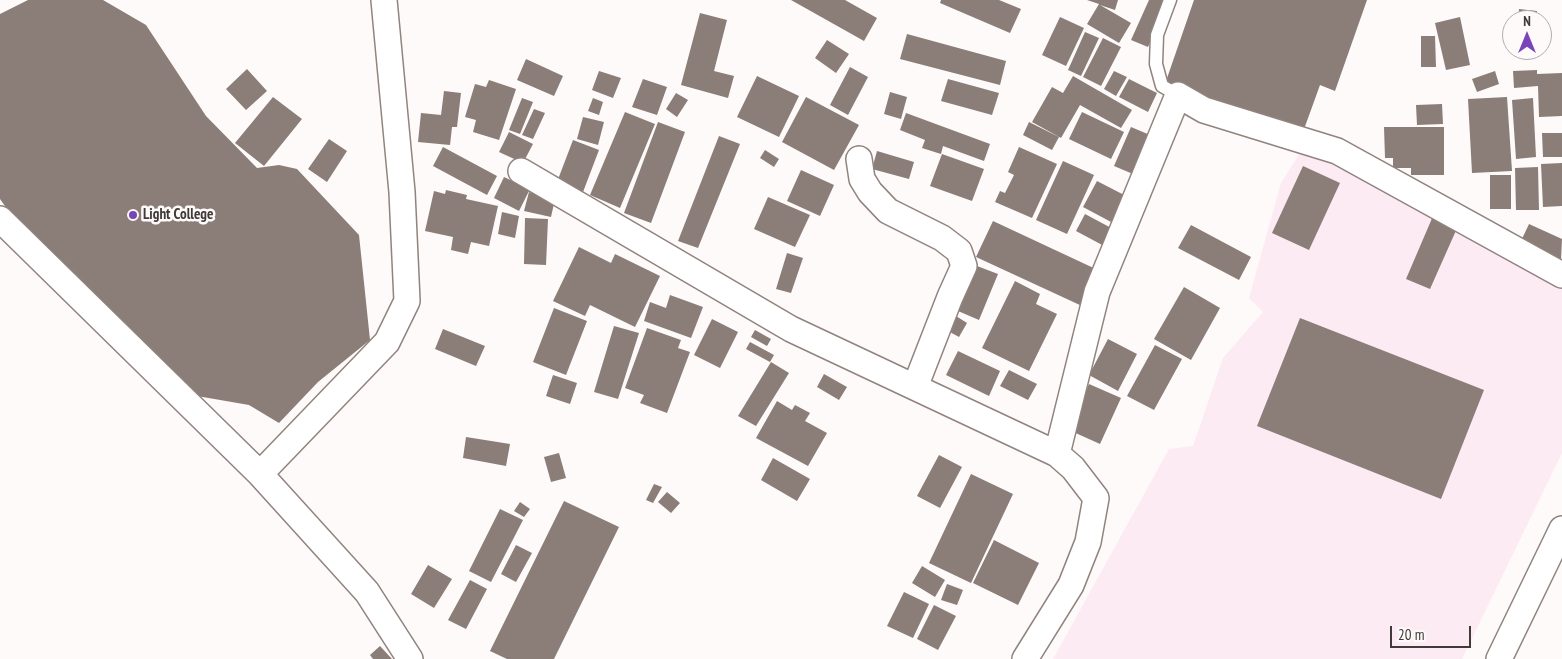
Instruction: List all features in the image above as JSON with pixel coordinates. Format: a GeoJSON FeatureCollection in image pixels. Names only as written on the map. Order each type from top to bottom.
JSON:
{"type":"FeatureCollection","features":[{"type":"Feature","properties":{"kind":"street"},"geometry":{"type":"LineString","coordinates":[[260,474],[387,342],[407,301],[402,192],[384,0]]}},
{"type":"Feature","properties":{"kind":"street"},"geometry":{"type":"LineString","coordinates":[[1057,454],[1097,292],[1178,95],[1204,110],[1337,151],[1562,274]]}},
{"type":"Feature","properties":{"kind":"street"},"geometry":{"type":"LineString","coordinates":[[859,159],[862,179],[870,192],[888,211],[942,238],[959,251],[964,266],[915,387]]}},
{"type":"Feature","properties":{"kind":"street"},"geometry":{"type":"LineString","coordinates":[[521,171],[791,329],[1057,454],[1074,468],[1096,498],[1088,542],[1071,585],[1025,659]]}},
{"type":"Feature","properties":{"kind":"street"},"geometry":{"type":"LineString","coordinates":[[0,219],[260,474],[367,592],[410,659]]}},
{"type":"Feature","properties":{"kind":"street"},"geometry":{"type":"LineString","coordinates":[[1499,659],[1562,529]]}},
{"type":"Feature","properties":{"kind":"lane"},"geometry":{"type":"LineString","coordinates":[[1170,0],[1157,35],[1156,64],[1162,86],[1178,95]]}},
{"type":"Feature","properties":{"kind":"shaded area"},"geometry":{"type":"Polygon","coordinates":[[[1301,151],[1334,154],[1562,283],[1562,453],[1462,659],[1053,659],[1169,449],[1193,446],[1223,358],[1263,312],[1249,298],[1281,183],[1301,151]]]}},
{"type":"Feature","properties":{"kind":"building"},"geometry":{"type":"Polygon","coordinates":[[[28,0],[103,0],[146,25],[206,116],[257,168],[279,165],[297,169],[359,235],[370,340],[318,382],[279,423],[249,405],[197,396],[29,240],[0,199],[0,14],[28,0]]]}},
{"type":"Feature","properties":{"kind":"building"},"geometry":{"type":"Polygon","coordinates":[[[791,0],[845,0],[877,18],[864,41],[791,0]]]}},
{"type":"Feature","properties":{"kind":"building"},"geometry":{"type":"Polygon","coordinates":[[[941,0],[999,0],[1021,9],[1010,33],[940,3],[941,0]]]}},
{"type":"Feature","properties":{"kind":"building"},"geometry":{"type":"Polygon","coordinates":[[[1087,0],[1118,0],[1115,10],[1100,5],[1131,23],[1119,43],[1087,24],[1099,4],[1087,0]]]}},
{"type":"Feature","properties":{"kind":"building"},"geometry":{"type":"Polygon","coordinates":[[[1149,0],[1168,0],[1148,47],[1131,40],[1149,0]]]}},
{"type":"Feature","properties":{"kind":"building"},"geometry":{"type":"Polygon","coordinates":[[[1194,0],[1367,0],[1335,91],[1320,85],[1303,132],[1165,84],[1194,0]]]}},
{"type":"Feature","properties":{"kind":"building"},"geometry":{"type":"Polygon","coordinates":[[[700,13],[727,20],[714,71],[734,76],[728,98],[681,85],[700,13]]]}},
{"type":"Feature","properties":{"kind":"building"},"geometry":{"type":"Polygon","coordinates":[[[1060,17],[1084,28],[1066,66],[1042,55],[1060,17]]]}},
{"type":"Feature","properties":{"kind":"building"},"geometry":{"type":"Polygon","coordinates":[[[1460,17],[1470,65],[1446,70],[1435,23],[1460,17]]]}},
{"type":"Feature","properties":{"kind":"building"},"geometry":{"type":"Polygon","coordinates":[[[1085,32],[1099,38],[1081,76],[1068,70],[1085,32]]]}},
{"type":"Feature","properties":{"kind":"building"},"geometry":{"type":"Polygon","coordinates":[[[907,34],[1006,61],[1000,85],[900,59],[907,34]]]}},
{"type":"Feature","properties":{"kind":"building"},"geometry":{"type":"Polygon","coordinates":[[[1421,36],[1435,36],[1436,67],[1421,67],[1421,36]]]}},
{"type":"Feature","properties":{"kind":"building"},"geometry":{"type":"Polygon","coordinates":[[[1103,38],[1121,47],[1101,86],[1083,77],[1103,38]]]}},
{"type":"Feature","properties":{"kind":"building"},"geometry":{"type":"Polygon","coordinates":[[[827,40],[849,54],[836,73],[815,58],[827,40]]]}},
{"type":"Feature","properties":{"kind":"building"},"geometry":{"type":"Polygon","coordinates":[[[526,59],[563,76],[554,96],[517,80],[526,59]]]}},
{"type":"Feature","properties":{"kind":"building"},"geometry":{"type":"Polygon","coordinates":[[[850,67],[868,77],[848,115],[830,105],[850,67]]]}},
{"type":"Feature","properties":{"kind":"building"},"geometry":{"type":"Polygon","coordinates":[[[247,69],[267,91],[246,110],[226,89],[247,69]]]}},
{"type":"Feature","properties":{"kind":"building"},"geometry":{"type":"Polygon","coordinates":[[[1537,70],[1537,74],[1562,73],[1562,116],[1539,117],[1538,86],[1514,88],[1513,71],[1537,70]]]}},
{"type":"Feature","properties":{"kind":"building"},"geometry":{"type":"Polygon","coordinates":[[[599,71],[621,78],[613,98],[592,90],[599,71]]]}},
{"type":"Feature","properties":{"kind":"building"},"geometry":{"type":"Polygon","coordinates":[[[1114,71],[1127,77],[1116,96],[1104,89],[1114,71]]]}},
{"type":"Feature","properties":{"kind":"building"},"geometry":{"type":"Polygon","coordinates":[[[1495,71],[1499,84],[1477,92],[1472,79],[1495,71]]]}},
{"type":"Feature","properties":{"kind":"building"},"geometry":{"type":"Polygon","coordinates":[[[757,76],[799,96],[779,137],[737,117],[757,76]]]}},
{"type":"Feature","properties":{"kind":"building"},"geometry":{"type":"Polygon","coordinates":[[[1073,76],[1132,110],[1121,128],[1080,105],[1061,138],[1032,122],[1052,87],[1063,93],[1073,76]]]}},
{"type":"Feature","properties":{"kind":"building"},"geometry":{"type":"Polygon","coordinates":[[[643,79],[667,87],[657,115],[632,107],[643,79]]]}},
{"type":"Feature","properties":{"kind":"building"},"geometry":{"type":"Polygon","coordinates":[[[948,79],[999,93],[992,115],[941,101],[948,79]]]}},
{"type":"Feature","properties":{"kind":"building"},"geometry":{"type":"Polygon","coordinates":[[[1129,79],[1157,93],[1148,112],[1119,97],[1129,79]]]}},
{"type":"Feature","properties":{"kind":"building"},"geometry":{"type":"Polygon","coordinates":[[[489,80],[516,89],[499,140],[473,132],[476,120],[465,117],[475,84],[486,87],[489,80]]]}},
{"type":"Feature","properties":{"kind":"building"},"geometry":{"type":"Polygon","coordinates":[[[444,91],[461,93],[457,127],[452,127],[450,145],[418,142],[421,113],[441,115],[444,91]]]}},
{"type":"Feature","properties":{"kind":"building"},"geometry":{"type":"Polygon","coordinates":[[[890,92],[907,97],[901,119],[884,114],[890,92]]]}},
{"type":"Feature","properties":{"kind":"building"},"geometry":{"type":"Polygon","coordinates":[[[676,93],[688,100],[677,117],[666,109],[676,93]]]}},
{"type":"Feature","properties":{"kind":"building"},"geometry":{"type":"Polygon","coordinates":[[[273,97],[302,119],[264,166],[235,143],[273,97]]]}},
{"type":"Feature","properties":{"kind":"building"},"geometry":{"type":"Polygon","coordinates":[[[806,97],[859,125],[834,170],[782,142],[806,97]]]}},
{"type":"Feature","properties":{"kind":"building"},"geometry":{"type":"Polygon","coordinates":[[[1507,97],[1512,171],[1472,173],[1468,99],[1507,97]]]}},
{"type":"Feature","properties":{"kind":"building"},"geometry":{"type":"Polygon","coordinates":[[[522,98],[533,102],[520,134],[509,130],[522,98]]]}},
{"type":"Feature","properties":{"kind":"building"},"geometry":{"type":"Polygon","coordinates":[[[593,98],[603,102],[599,115],[588,111],[593,98]]]}},
{"type":"Feature","properties":{"kind":"building"},"geometry":{"type":"Polygon","coordinates":[[[1533,98],[1536,157],[1516,159],[1512,100],[1533,98]]]}},
{"type":"Feature","properties":{"kind":"building"},"geometry":{"type":"Polygon","coordinates":[[[1442,104],[1443,124],[1417,125],[1416,105],[1442,104]]]}},
{"type":"Feature","properties":{"kind":"building"},"geometry":{"type":"Polygon","coordinates":[[[534,109],[545,113],[533,139],[522,135],[534,109]]]}},
{"type":"Feature","properties":{"kind":"building"},"geometry":{"type":"Polygon","coordinates":[[[625,112],[655,124],[620,208],[590,195],[625,112]]]}},
{"type":"Feature","properties":{"kind":"building"},"geometry":{"type":"Polygon","coordinates":[[[1082,112],[1124,132],[1111,159],[1069,139],[1082,112]]]}},
{"type":"Feature","properties":{"kind":"building"},"geometry":{"type":"Polygon","coordinates":[[[906,113],[990,144],[984,161],[943,146],[941,154],[922,148],[925,140],[900,130],[906,113]]]}},
{"type":"Feature","properties":{"kind":"building"},"geometry":{"type":"Polygon","coordinates":[[[583,117],[604,122],[598,145],[577,139],[583,117]]]}},
{"type":"Feature","properties":{"kind":"building"},"geometry":{"type":"Polygon","coordinates":[[[658,122],[685,132],[651,223],[624,213],[658,122]]]}},
{"type":"Feature","properties":{"kind":"building"},"geometry":{"type":"Polygon","coordinates":[[[1029,122],[1059,137],[1052,150],[1023,135],[1029,122]]]}},
{"type":"Feature","properties":{"kind":"building"},"geometry":{"type":"Polygon","coordinates":[[[1131,127],[1150,135],[1133,174],[1114,166],[1131,127]]]}},
{"type":"Feature","properties":{"kind":"building"},"geometry":{"type":"Polygon","coordinates":[[[1384,127],[1444,127],[1444,175],[1411,175],[1411,168],[1393,168],[1393,158],[1385,158],[1384,127]]]}},
{"type":"Feature","properties":{"kind":"building"},"geometry":{"type":"Polygon","coordinates":[[[509,132],[533,144],[523,163],[499,152],[509,132]]]}},
{"type":"Feature","properties":{"kind":"building"},"geometry":{"type":"Polygon","coordinates":[[[1542,133],[1562,133],[1562,157],[1543,157],[1542,133]]]}},
{"type":"Feature","properties":{"kind":"building"},"geometry":{"type":"Polygon","coordinates":[[[719,136],[740,144],[698,248],[678,241],[719,136]]]}},
{"type":"Feature","properties":{"kind":"building"},"geometry":{"type":"Polygon","coordinates":[[[329,139],[347,151],[327,182],[308,169],[329,139]]]}},
{"type":"Feature","properties":{"kind":"building"},"geometry":{"type":"Polygon","coordinates":[[[573,140],[599,150],[583,192],[557,182],[573,140]]]}},
{"type":"Feature","properties":{"kind":"building"},"geometry":{"type":"Polygon","coordinates":[[[443,147],[497,176],[487,195],[433,166],[443,147]]]}},
{"type":"Feature","properties":{"kind":"building"},"geometry":{"type":"Polygon","coordinates":[[[1019,147],[1057,164],[1032,218],[995,202],[1000,191],[1005,193],[1014,175],[1008,172],[1019,147]]]}},
{"type":"Feature","properties":{"kind":"building"},"geometry":{"type":"Polygon","coordinates":[[[765,150],[779,159],[774,167],[760,158],[765,150]]]}},
{"type":"Feature","properties":{"kind":"building"},"geometry":{"type":"Polygon","coordinates":[[[877,151],[914,162],[909,179],[872,169],[877,151]]]}},
{"type":"Feature","properties":{"kind":"building"},"geometry":{"type":"Polygon","coordinates":[[[942,154],[984,169],[972,201],[930,186],[942,154]]]}},
{"type":"Feature","properties":{"kind":"building"},"geometry":{"type":"Polygon","coordinates":[[[1063,161],[1094,175],[1067,234],[1036,220],[1063,161]]]}},
{"type":"Feature","properties":{"kind":"building"},"geometry":{"type":"Polygon","coordinates":[[[1562,163],[1562,206],[1543,207],[1541,164],[1562,163]]]}},
{"type":"Feature","properties":{"kind":"building"},"geometry":{"type":"Polygon","coordinates":[[[1303,166],[1340,183],[1309,250],[1272,233],[1303,166]]]}},
{"type":"Feature","properties":{"kind":"building"},"geometry":{"type":"Polygon","coordinates":[[[1538,167],[1539,210],[1516,210],[1515,168],[1538,167]]]}},
{"type":"Feature","properties":{"kind":"building"},"geometry":{"type":"Polygon","coordinates":[[[801,170],[834,185],[820,216],[787,201],[801,170]]]}},
{"type":"Feature","properties":{"kind":"building"},"geometry":{"type":"Polygon","coordinates":[[[1490,175],[1511,175],[1511,209],[1490,209],[1490,175]]]}},
{"type":"Feature","properties":{"kind":"building"},"geometry":{"type":"Polygon","coordinates":[[[504,177],[530,189],[519,211],[494,198],[504,177]]]}},
{"type":"Feature","properties":{"kind":"building"},"geometry":{"type":"Polygon","coordinates":[[[1097,181],[1128,197],[1113,223],[1083,207],[1097,181]]]}},
{"type":"Feature","properties":{"kind":"building"},"geometry":{"type":"Polygon","coordinates":[[[446,190],[467,195],[466,199],[498,206],[489,246],[471,242],[468,254],[451,250],[453,237],[425,231],[434,191],[445,194],[446,190]]]}},
{"type":"Feature","properties":{"kind":"building"},"geometry":{"type":"Polygon","coordinates":[[[529,192],[555,199],[551,217],[524,211],[529,192]]]}},
{"type":"Feature","properties":{"kind":"building"},"geometry":{"type":"Polygon","coordinates":[[[768,197],[810,215],[795,247],[754,229],[768,197]]]}},
{"type":"Feature","properties":{"kind":"building"},"geometry":{"type":"Polygon","coordinates":[[[502,212],[519,216],[515,238],[498,234],[502,212]]]}},
{"type":"Feature","properties":{"kind":"building"},"geometry":{"type":"Polygon","coordinates":[[[1085,214],[1115,230],[1106,247],[1076,231],[1085,214]]]}},
{"type":"Feature","properties":{"kind":"building"},"geometry":{"type":"Polygon","coordinates":[[[1433,216],[1458,226],[1430,289],[1406,279],[1433,216]]]}},
{"type":"Feature","properties":{"kind":"building"},"geometry":{"type":"Polygon","coordinates":[[[525,218],[548,219],[546,265],[524,264],[525,218]]]}},
{"type":"Feature","properties":{"kind":"building"},"geometry":{"type":"Polygon","coordinates":[[[993,221],[1100,271],[1082,306],[976,257],[993,221]]]}},
{"type":"Feature","properties":{"kind":"building"},"geometry":{"type":"Polygon","coordinates":[[[1529,224],[1562,239],[1561,260],[1521,241],[1529,224]]]}},
{"type":"Feature","properties":{"kind":"building"},"geometry":{"type":"Polygon","coordinates":[[[1191,225],[1251,257],[1239,280],[1178,248],[1191,225]]]}},
{"type":"Feature","properties":{"kind":"building"},"geometry":{"type":"Polygon","coordinates":[[[579,247],[611,263],[615,254],[660,276],[635,327],[590,305],[585,316],[553,301],[579,247]]]}},
{"type":"Feature","properties":{"kind":"building"},"geometry":{"type":"Polygon","coordinates":[[[787,253],[803,258],[791,293],[776,289],[787,253]]]}},
{"type":"Feature","properties":{"kind":"building"},"geometry":{"type":"Polygon","coordinates":[[[977,266],[998,274],[979,320],[958,311],[977,266]]]}},
{"type":"Feature","properties":{"kind":"building"},"geometry":{"type":"Polygon","coordinates":[[[1015,281],[1040,294],[1036,304],[1057,314],[1029,371],[982,348],[1015,281]]]}},
{"type":"Feature","properties":{"kind":"building"},"geometry":{"type":"Polygon","coordinates":[[[1184,287],[1220,308],[1191,360],[1154,339],[1184,287]]]}},
{"type":"Feature","properties":{"kind":"building"},"geometry":{"type":"Polygon","coordinates":[[[670,295],[703,307],[691,338],[644,321],[650,302],[666,308],[670,295]]]}},
{"type":"Feature","properties":{"kind":"building"},"geometry":{"type":"Polygon","coordinates":[[[554,308],[587,321],[566,375],[533,362],[554,308]]]}},
{"type":"Feature","properties":{"kind":"building"},"geometry":{"type":"Polygon","coordinates":[[[956,316],[967,323],[959,337],[948,331],[956,316]]]}},
{"type":"Feature","properties":{"kind":"building"},"geometry":{"type":"Polygon","coordinates":[[[1300,318],[1484,390],[1441,499],[1257,426],[1300,318]]]}},
{"type":"Feature","properties":{"kind":"building"},"geometry":{"type":"Polygon","coordinates":[[[712,319],[738,332],[720,368],[694,355],[712,319]]]}},
{"type":"Feature","properties":{"kind":"building"},"geometry":{"type":"Polygon","coordinates":[[[614,326],[639,333],[618,399],[594,392],[614,326]]]}},
{"type":"Feature","properties":{"kind":"building"},"geometry":{"type":"Polygon","coordinates":[[[647,328],[681,340],[678,348],[690,352],[667,413],[640,403],[644,395],[625,388],[647,328]]]}},
{"type":"Feature","properties":{"kind":"building"},"geometry":{"type":"Polygon","coordinates":[[[443,329],[485,346],[476,366],[435,349],[443,329]]]}},
{"type":"Feature","properties":{"kind":"building"},"geometry":{"type":"Polygon","coordinates":[[[755,330],[771,339],[767,346],[751,337],[755,330]]]}},
{"type":"Feature","properties":{"kind":"building"},"geometry":{"type":"Polygon","coordinates":[[[1108,339],[1137,354],[1118,391],[1089,375],[1108,339]]]}},
{"type":"Feature","properties":{"kind":"building"},"geometry":{"type":"Polygon","coordinates":[[[750,342],[774,355],[770,362],[746,349],[750,342]]]}},
{"type":"Feature","properties":{"kind":"building"},"geometry":{"type":"Polygon","coordinates":[[[1155,345],[1182,359],[1154,410],[1127,396],[1155,345]]]}},
{"type":"Feature","properties":{"kind":"building"},"geometry":{"type":"Polygon","coordinates":[[[958,351],[1000,371],[989,396],[946,375],[958,351]]]}},
{"type":"Feature","properties":{"kind":"building"},"geometry":{"type":"Polygon","coordinates":[[[771,362],[789,373],[756,426],[738,416],[771,362]]]}},
{"type":"Feature","properties":{"kind":"building"},"geometry":{"type":"Polygon","coordinates":[[[1009,370],[1037,384],[1028,400],[1000,386],[1009,370]]]}},
{"type":"Feature","properties":{"kind":"building"},"geometry":{"type":"Polygon","coordinates":[[[824,374],[847,387],[839,400],[817,387],[824,374]]]}},
{"type":"Feature","properties":{"kind":"building"},"geometry":{"type":"Polygon","coordinates":[[[553,375],[577,383],[570,404],[546,396],[553,375]]]}},
{"type":"Feature","properties":{"kind":"building"},"geometry":{"type":"Polygon","coordinates":[[[1089,384],[1121,398],[1100,444],[1069,430],[1089,384]]]}},
{"type":"Feature","properties":{"kind":"building"},"geometry":{"type":"Polygon","coordinates":[[[777,401],[792,410],[795,405],[810,413],[805,421],[827,433],[808,466],[756,438],[777,401]]]}},
{"type":"Feature","properties":{"kind":"building"},"geometry":{"type":"Polygon","coordinates":[[[466,437],[510,444],[506,466],[463,458],[466,437]]]}},
{"type":"Feature","properties":{"kind":"building"},"geometry":{"type":"Polygon","coordinates":[[[559,453],[566,478],[551,482],[544,457],[559,453]]]}},
{"type":"Feature","properties":{"kind":"building"},"geometry":{"type":"Polygon","coordinates":[[[939,455],[962,467],[940,508],[917,496],[939,455]]]}},
{"type":"Feature","properties":{"kind":"building"},"geometry":{"type":"Polygon","coordinates":[[[773,458],[810,479],[797,501],[761,480],[773,458]]]}},
{"type":"Feature","properties":{"kind":"building"},"geometry":{"type":"Polygon","coordinates":[[[971,474],[1013,494],[971,583],[929,563],[971,474]]]}},
{"type":"Feature","properties":{"kind":"building"},"geometry":{"type":"Polygon","coordinates":[[[654,484],[662,487],[653,503],[646,500],[654,484]]]}},
{"type":"Feature","properties":{"kind":"building"},"geometry":{"type":"Polygon","coordinates":[[[667,492],[680,503],[671,513],[658,502],[667,492]]]}},
{"type":"Feature","properties":{"kind":"building"},"geometry":{"type":"Polygon","coordinates":[[[564,501],[619,527],[554,659],[507,659],[490,651],[564,501]]]}},
{"type":"Feature","properties":{"kind":"building"},"geometry":{"type":"Polygon","coordinates":[[[520,502],[530,509],[524,517],[514,511],[520,502]]]}},
{"type":"Feature","properties":{"kind":"building"},"geometry":{"type":"Polygon","coordinates":[[[500,509],[523,520],[491,582],[469,571],[500,509]]]}},
{"type":"Feature","properties":{"kind":"building"},"geometry":{"type":"Polygon","coordinates":[[[994,540],[1039,563],[1018,605],[973,583],[994,540]]]}},
{"type":"Feature","properties":{"kind":"building"},"geometry":{"type":"Polygon","coordinates":[[[516,545],[532,553],[516,582],[501,574],[516,545]]]}},
{"type":"Feature","properties":{"kind":"building"},"geometry":{"type":"Polygon","coordinates":[[[428,565],[452,579],[434,608],[411,594],[428,565]]]}},
{"type":"Feature","properties":{"kind":"building"},"geometry":{"type":"Polygon","coordinates":[[[922,566],[945,580],[935,597],[912,583],[922,566]]]}},
{"type":"Feature","properties":{"kind":"building"},"geometry":{"type":"Polygon","coordinates":[[[470,580],[487,589],[466,629],[448,620],[470,580]]]}},
{"type":"Feature","properties":{"kind":"building"},"geometry":{"type":"Polygon","coordinates":[[[947,584],[963,590],[957,605],[941,600],[947,584]]]}},
{"type":"Feature","properties":{"kind":"building"},"geometry":{"type":"Polygon","coordinates":[[[904,592],[929,604],[913,638],[887,626],[904,592]]]}},
{"type":"Feature","properties":{"kind":"building"},"geometry":{"type":"Polygon","coordinates":[[[934,605],[956,616],[938,650],[917,639],[934,605]]]}},
{"type":"Feature","properties":{"kind":"building"},"geometry":{"type":"Polygon","coordinates":[[[380,646],[392,659],[373,659],[370,655],[380,646]]]}},
{"type":"Feature","properties":{"kind":"place","name":"Light College"},"geometry":{"type":"Point","coordinates":[133,215]}}]}
